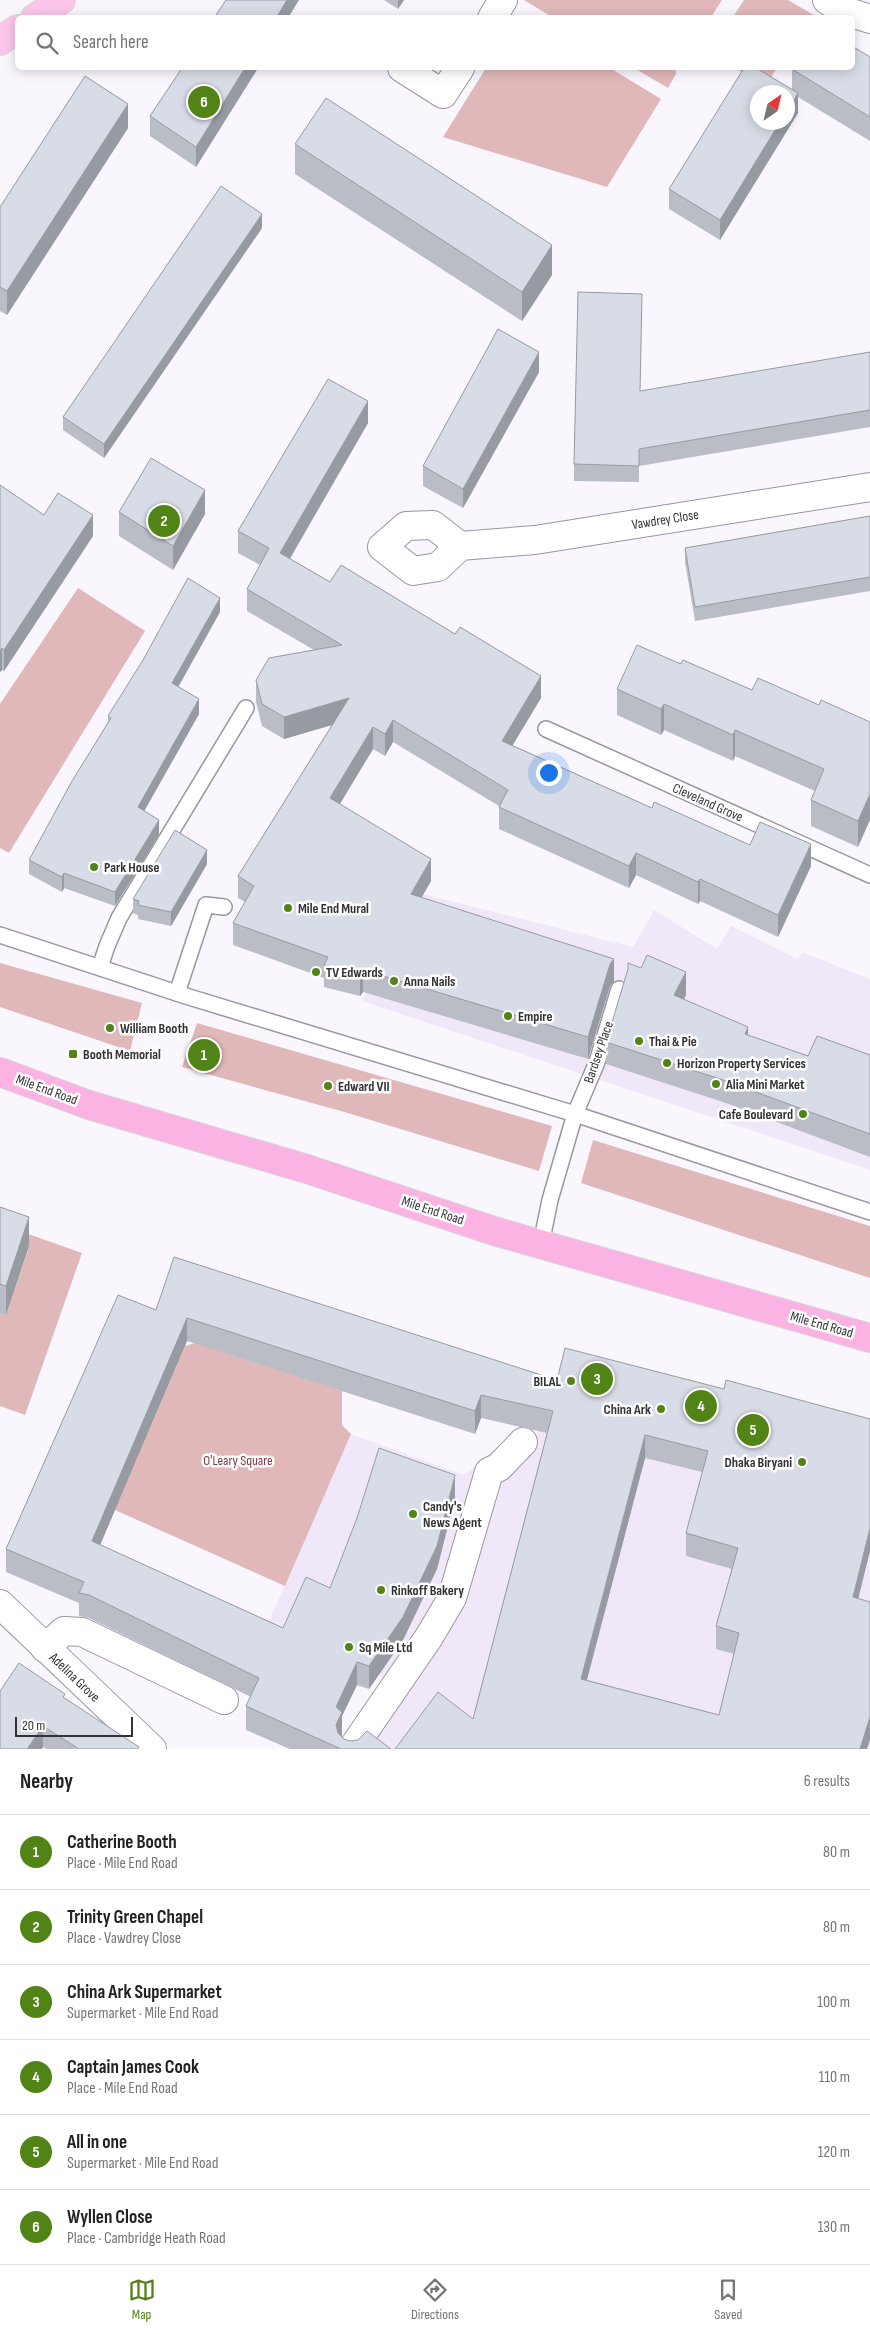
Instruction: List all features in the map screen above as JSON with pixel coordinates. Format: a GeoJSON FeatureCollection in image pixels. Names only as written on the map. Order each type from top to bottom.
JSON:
{"type":"FeatureCollection","features":[{"type":"Feature","properties":{"kind":"highway","name":"Mile End Road"},"geometry":{"type":"LineString","coordinates":[[0,1072],[89,1105],[289,1164],[494,1231],[870,1338]]}},
{"type":"Feature","properties":{"kind":"main road"},"geometry":{"type":"LineString","coordinates":[[38,15],[60,0]]}},
{"type":"Feature","properties":{"kind":"main road"},"geometry":{"type":"LineString","coordinates":[[0,41],[15,31]]}},
{"type":"Feature","properties":{"kind":"street"},"geometry":{"type":"LineString","coordinates":[[494,15],[503,0]]}},
{"type":"Feature","properties":{"kind":"street"},"geometry":{"type":"LineString","coordinates":[[827,0],[845,11],[870,20]]}},
{"type":"Feature","properties":{"kind":"street"},"geometry":{"type":"LineString","coordinates":[[405,70],[443,94],[459,70]]}},
{"type":"Feature","properties":{"kind":"street","name":"Vawdrey Close"},"geometry":{"type":"LineString","coordinates":[[460,546],[535,540],[870,486]]}},
{"type":"Feature","properties":{"kind":"street"},"geometry":{"type":"LineString","coordinates":[[352,1749],[429,1637],[452,1598],[489,1472],[499,1467],[523,1442]]}},
{"type":"Feature","properties":{"kind":"street","name":"Adelina Grove"},"geometry":{"type":"LineString","coordinates":[[0,1604],[152,1749]]}},
{"type":"Feature","properties":{"kind":"street"},"geometry":{"type":"LineString","coordinates":[[46,1648],[64,1631],[82,1632],[224,1700]]}},
{"type":"Feature","properties":{"kind":"lane"},"geometry":{"type":"LineString","coordinates":[[100,967],[119,918],[246,708]]}},
{"type":"Feature","properties":{"kind":"lane","name":"Cleveland Grove"},"geometry":{"type":"LineString","coordinates":[[546,729],[870,875]]}},
{"type":"Feature","properties":{"kind":"lane"},"geometry":{"type":"LineString","coordinates":[[177,993],[206,905],[224,907]]}},
{"type":"Feature","properties":{"kind":"lane"},"geometry":{"type":"LineString","coordinates":[[0,935],[177,993],[575,1114],[870,1212]]}},
{"type":"Feature","properties":{"kind":"lane","name":"Bardsey Place"},"geometry":{"type":"LineString","coordinates":[[541,1244],[550,1200],[575,1114],[597,1062],[619,989]]}},
{"type":"Feature","properties":{"kind":"shaded area"},"geometry":{"type":"Polygon","coordinates":[[[423,894],[633,947],[654,910],[717,949],[731,926],[798,959],[802,952],[870,979],[870,1170],[362,1001],[423,894]]]}},
{"type":"Feature","properties":{"kind":"shaded area"},"geometry":{"type":"Polygon","coordinates":[[[569,1358],[870,1441],[870,1749],[358,1749],[402,1689],[382,1677],[266,1628],[351,1434],[464,1475],[506,1440],[531,1448],[569,1358]]]}},
{"type":"Feature","properties":{"kind":"green space"},"geometry":{"type":"Polygon","coordinates":[[[524,0],[722,0],[712,15],[549,15],[524,0]]]}},
{"type":"Feature","properties":{"kind":"green space"},"geometry":{"type":"Polygon","coordinates":[[[744,0],[788,0],[814,15],[734,15],[744,0]]]}},
{"type":"Feature","properties":{"kind":"green space"},"geometry":{"type":"Polygon","coordinates":[[[485,70],[613,70],[661,99],[607,187],[443,137],[485,70]]]}},
{"type":"Feature","properties":{"kind":"green space"},"geometry":{"type":"Polygon","coordinates":[[[637,70],[675,70],[676,74],[668,88],[637,70]]]}},
{"type":"Feature","properties":{"kind":"green space"},"geometry":{"type":"Polygon","coordinates":[[[738,70],[776,70],[766,85],[763,85],[738,70]]]}},
{"type":"Feature","properties":{"kind":"green space"},"geometry":{"type":"Polygon","coordinates":[[[78,588],[145,631],[9,853],[0,848],[0,704],[78,588]]]}},
{"type":"Feature","properties":{"kind":"green space"},"geometry":{"type":"Polygon","coordinates":[[[0,963],[142,1003],[130,1051],[0,1007],[0,963]]]}},
{"type":"Feature","properties":{"kind":"green space"},"geometry":{"type":"Polygon","coordinates":[[[197,1023],[552,1126],[539,1171],[341,1111],[182,1067],[197,1023]]]}},
{"type":"Feature","properties":{"kind":"green space"},"geometry":{"type":"Polygon","coordinates":[[[593,1140],[870,1226],[870,1278],[581,1183],[593,1140]]]}},
{"type":"Feature","properties":{"kind":"green space"},"geometry":{"type":"Polygon","coordinates":[[[0,1224],[82,1253],[25,1415],[0,1406],[0,1314],[6,1315],[29,1247],[0,1224]]]}},
{"type":"Feature","properties":{"kind":"green space","name":"O'Leary Square"},"geometry":{"type":"Polygon","coordinates":[[[195,1343],[342,1391],[342,1425],[351,1434],[285,1586],[115,1510],[185,1346],[195,1343]]]}},
{"type":"Feature","properties":{"kind":"building"},"geometry":{"type":"Polygon","coordinates":[[[226,0],[287,0],[278,15],[216,15],[226,0]]]}},
{"type":"Feature","properties":{"kind":"building"},"geometry":{"type":"Polygon","coordinates":[[[855,48],[870,57],[870,117],[794,70],[855,70],[855,48]]]}},
{"type":"Feature","properties":{"kind":"building"},"geometry":{"type":"Polygon","coordinates":[[[181,70],[244,70],[196,147],[150,116],[181,70]]]}},
{"type":"Feature","properties":{"kind":"building"},"geometry":{"type":"Polygon","coordinates":[[[743,70],[759,70],[785,85],[750,85],[750,130],[775,130],[720,220],[669,189],[743,70]]]}},
{"type":"Feature","properties":{"kind":"building"},"geometry":{"type":"Polygon","coordinates":[[[85,76],[128,104],[7,291],[0,287],[0,207],[85,76]]]}},
{"type":"Feature","properties":{"kind":"building"},"geometry":{"type":"Polygon","coordinates":[[[326,98],[552,245],[522,292],[295,144],[326,98]]]}},
{"type":"Feature","properties":{"kind":"building"},"geometry":{"type":"Polygon","coordinates":[[[221,186],[262,214],[104,444],[63,417],[221,186]]]}},
{"type":"Feature","properties":{"kind":"building"},"geometry":{"type":"Polygon","coordinates":[[[578,292],[642,294],[640,391],[870,352],[870,410],[639,449],[639,466],[574,464],[578,292]]]}},
{"type":"Feature","properties":{"kind":"building"},"geometry":{"type":"Polygon","coordinates":[[[498,329],[539,352],[463,489],[423,466],[498,329]]]}},
{"type":"Feature","properties":{"kind":"building"},"geometry":{"type":"Polygon","coordinates":[[[328,379],[368,401],[280,553],[330,582],[341,565],[455,634],[460,627],[541,676],[502,741],[652,808],[654,802],[750,845],[760,822],[811,844],[778,915],[700,879],[698,882],[636,853],[629,866],[499,807],[508,790],[393,720],[385,734],[373,727],[330,798],[431,859],[411,894],[614,959],[610,964],[588,1037],[363,970],[360,973],[324,965],[328,957],[233,923],[254,886],[238,876],[349,698],[284,717],[262,704],[256,680],[269,658],[342,645],[247,589],[269,548],[238,531],[328,379]]]}},
{"type":"Feature","properties":{"kind":"building"},"geometry":{"type":"Polygon","coordinates":[[[151,458],[205,490],[173,546],[119,512],[151,458]]]}},
{"type":"Feature","properties":{"kind":"building"},"geometry":{"type":"Polygon","coordinates":[[[0,485],[44,515],[58,493],[93,515],[4,650],[2,648],[0,651],[0,485]]]}},
{"type":"Feature","properties":{"kind":"building"},"geometry":{"type":"Polygon","coordinates":[[[870,516],[870,577],[695,607],[685,548],[870,516]]]}},
{"type":"Feature","properties":{"kind":"building"},"geometry":{"type":"Polygon","coordinates":[[[188,578],[220,598],[172,683],[199,699],[138,807],[159,820],[115,892],[64,873],[62,877],[29,860],[72,781],[111,718],[108,716],[143,660],[188,578]]]}},
{"type":"Feature","properties":{"kind":"building"},"geometry":{"type":"Polygon","coordinates":[[[637,645],[681,664],[683,660],[752,690],[758,678],[819,705],[821,700],[870,722],[870,794],[858,821],[811,800],[824,769],[735,730],[733,735],[664,704],[661,709],[617,689],[637,645]]]}},
{"type":"Feature","properties":{"kind":"building"},"geometry":{"type":"Polygon","coordinates":[[[175,830],[207,850],[171,912],[138,905],[139,901],[133,899],[175,830]]]}},
{"type":"Feature","properties":{"kind":"building"},"geometry":{"type":"Polygon","coordinates":[[[647,955],[686,972],[674,995],[748,1027],[745,1034],[808,1056],[817,1036],[870,1055],[870,1134],[726,1081],[606,1042],[628,969],[628,963],[641,968],[647,955]]]}},
{"type":"Feature","properties":{"kind":"building"},"geometry":{"type":"Polygon","coordinates":[[[0,1207],[29,1217],[6,1286],[0,1284],[0,1207]]]}},
{"type":"Feature","properties":{"kind":"building"},"geometry":{"type":"Polygon","coordinates":[[[174,1257],[557,1380],[565,1348],[724,1389],[726,1380],[870,1419],[870,1528],[853,1597],[870,1602],[870,1717],[860,1749],[395,1749],[438,1692],[473,1719],[553,1411],[481,1395],[475,1411],[187,1318],[92,1541],[283,1628],[306,1577],[330,1588],[357,1518],[379,1448],[455,1475],[437,1546],[403,1617],[369,1666],[357,1662],[336,1707],[342,1712],[336,1725],[338,1733],[344,1739],[350,1741],[358,1740],[367,1731],[391,1749],[341,1749],[246,1706],[259,1678],[89,1595],[79,1593],[84,1582],[6,1549],[118,1295],[156,1310],[174,1257]],[[645,1435],[581,1679],[719,1715],[739,1633],[716,1626],[738,1548],[686,1533],[708,1451],[645,1435]]]}},
{"type":"Feature","properties":{"kind":"building"},"geometry":{"type":"Polygon","coordinates":[[[19,1663],[65,1694],[63,1697],[139,1747],[138,1749],[79,1749],[43,1726],[27,1749],[0,1749],[0,1691],[19,1663]]]}},
{"type":"Feature","properties":{"kind":"place","name":"Wyllen Close"},"geometry":{"type":"Point","coordinates":[204,102]}},
{"type":"Feature","properties":{"kind":"place","name":"Trinity Green Chapel"},"geometry":{"type":"Point","coordinates":[164,521]}},
{"type":"Feature","properties":{"kind":"place","name":"Park House"},"geometry":{"type":"Point","coordinates":[94,867]}},
{"type":"Feature","properties":{"kind":"place","name":"Mile End Mural"},"geometry":{"type":"Point","coordinates":[288,908]}},
{"type":"Feature","properties":{"kind":"place","name":"TV Edwards"},"geometry":{"type":"Point","coordinates":[316,972]}},
{"type":"Feature","properties":{"kind":"place","name":"Anna Nails"},"geometry":{"type":"Point","coordinates":[394,981]}},
{"type":"Feature","properties":{"kind":"place","name":"Empire"},"geometry":{"type":"Point","coordinates":[508,1016]}},
{"type":"Feature","properties":{"kind":"place","name":"William Booth"},"geometry":{"type":"Point","coordinates":[110,1028]}},
{"type":"Feature","properties":{"kind":"place","name":"Thai & Pie"},"geometry":{"type":"Point","coordinates":[639,1041]}},
{"type":"Feature","properties":{"kind":"place","name":"Booth Memorial"},"geometry":{"type":"Point","coordinates":[73,1054]}},
{"type":"Feature","properties":{"kind":"place","name":"Catherine Booth"},"geometry":{"type":"Point","coordinates":[204,1055]}},
{"type":"Feature","properties":{"kind":"place","name":"Horizon Property Services"},"geometry":{"type":"Point","coordinates":[667,1063]}},
{"type":"Feature","properties":{"kind":"place","name":"Alia Mini Market"},"geometry":{"type":"Point","coordinates":[716,1084]}},
{"type":"Feature","properties":{"kind":"place","name":"Edward VII"},"geometry":{"type":"Point","coordinates":[328,1086]}},
{"type":"Feature","properties":{"kind":"place","name":"Cafe Boulevard"},"geometry":{"type":"Point","coordinates":[803,1114]}},
{"type":"Feature","properties":{"kind":"place","name":"China Ark Supermarket"},"geometry":{"type":"Point","coordinates":[597,1379]}},
{"type":"Feature","properties":{"kind":"place","name":"BILAL"},"geometry":{"type":"Point","coordinates":[571,1381]}},
{"type":"Feature","properties":{"kind":"place","name":"Captain James Cook"},"geometry":{"type":"Point","coordinates":[701,1406]}},
{"type":"Feature","properties":{"kind":"place","name":"China Ark"},"geometry":{"type":"Point","coordinates":[661,1409]}},
{"type":"Feature","properties":{"kind":"place","name":"All in one"},"geometry":{"type":"Point","coordinates":[753,1430]}},
{"type":"Feature","properties":{"kind":"place","name":"Dhaka Biryani"},"geometry":{"type":"Point","coordinates":[802,1462]}},
{"type":"Feature","properties":{"kind":"place","name":"Candy's News Agent"},"geometry":{"type":"Point","coordinates":[413,1514]}},
{"type":"Feature","properties":{"kind":"place","name":"Rinkoff Bakery"},"geometry":{"type":"Point","coordinates":[381,1590]}},
{"type":"Feature","properties":{"kind":"place","name":"Sq Mile Ltd"},"geometry":{"type":"Point","coordinates":[349,1647]}}]}
